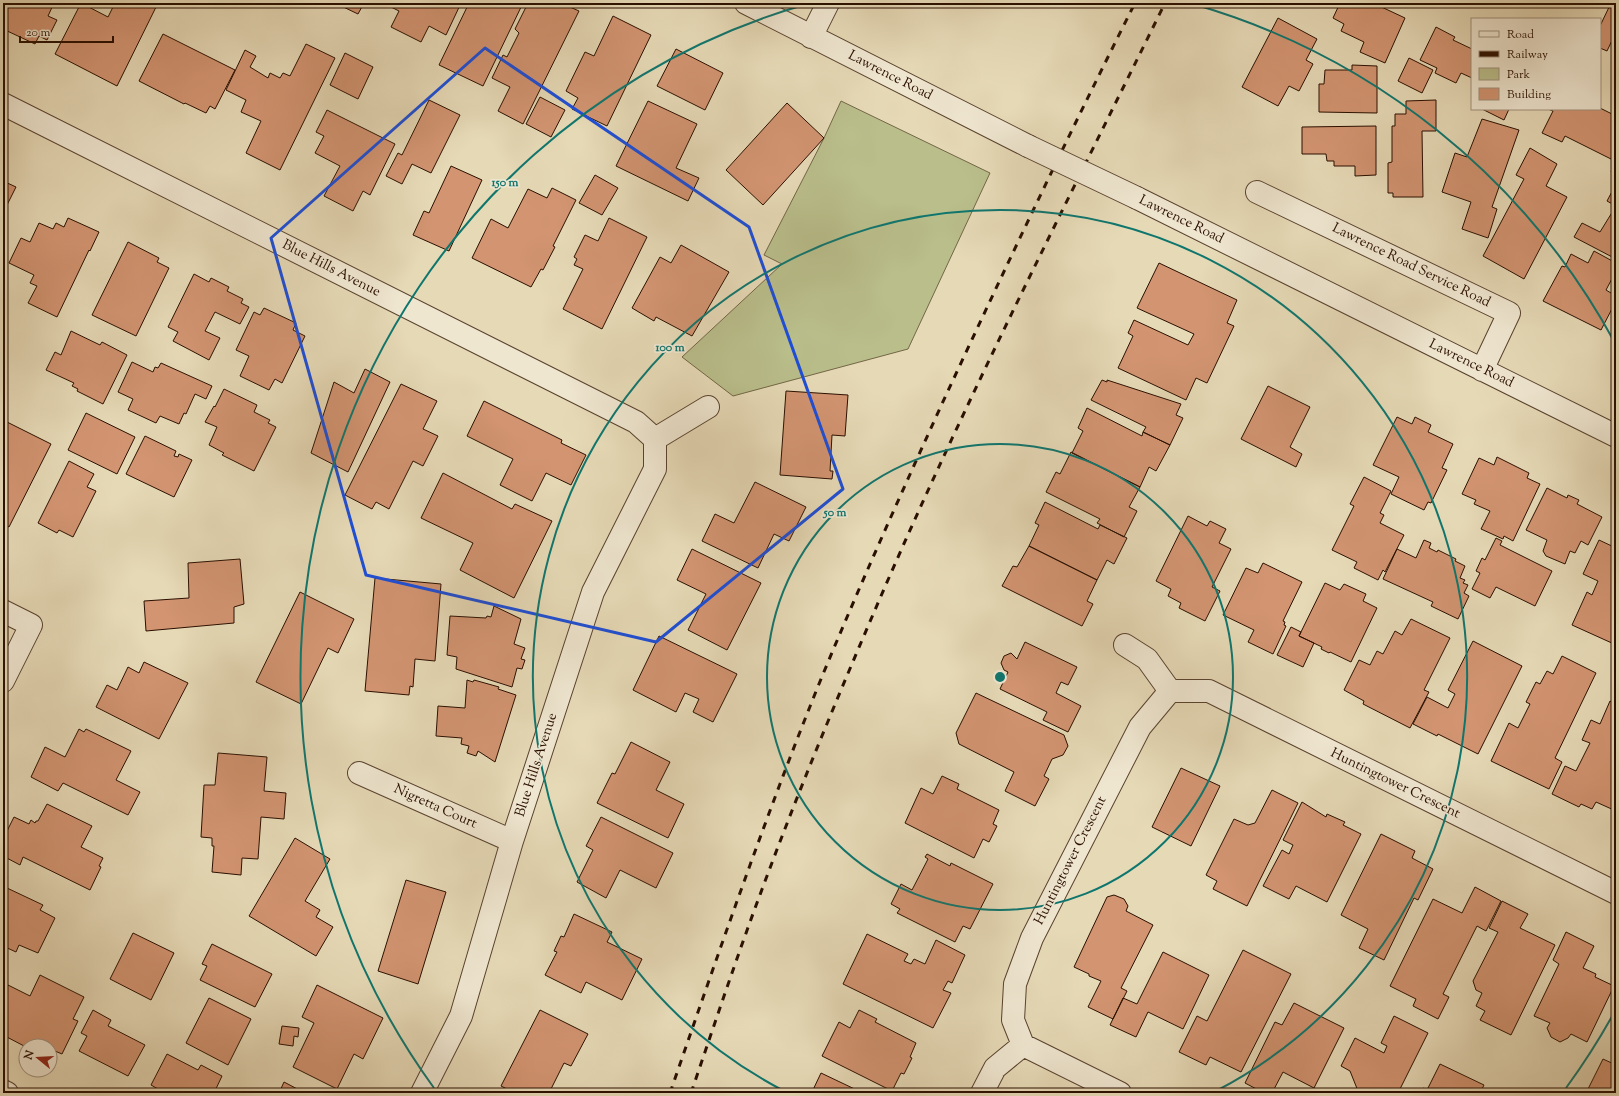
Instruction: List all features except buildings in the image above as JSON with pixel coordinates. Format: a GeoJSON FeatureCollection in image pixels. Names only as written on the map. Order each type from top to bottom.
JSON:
{"type":"FeatureCollection","features":[{"type":"Feature","properties":{"kind":"street","name":"Lawrence Road"},"geometry":{"type":"LineString","coordinates":[[746,3],[1028,146],[1137,198],[1616,436]]}},
{"type":"Feature","properties":{"kind":"street"},"geometry":{"type":"LineString","coordinates":[[811,37],[828,3]]}},
{"type":"Feature","properties":{"kind":"street","name":"Blue Hills Avenue"},"geometry":{"type":"LineString","coordinates":[[3,104],[636,422],[655,439],[655,469],[593,592],[512,841],[461,1016],[422,1093]]}},
{"type":"Feature","properties":{"kind":"street","name":"Lawrence Road Service Road"},"geometry":{"type":"LineString","coordinates":[[1257,192],[1509,313],[1482,370]]}},
{"type":"Feature","properties":{"kind":"street"},"geometry":{"type":"LineString","coordinates":[[655,439],[708,407]]}},
{"type":"Feature","properties":{"kind":"street"},"geometry":{"type":"LineString","coordinates":[[3,611],[31,625],[3,681]]}},
{"type":"Feature","properties":{"kind":"street"},"geometry":{"type":"LineString","coordinates":[[1125,645],[1147,659],[1170,691]]}},
{"type":"Feature","properties":{"kind":"street","name":"Huntingtower Crescent"},"geometry":{"type":"LineString","coordinates":[[1023,1045],[1014,1020],[1015,984],[1032,938],[1140,727],[1170,691],[1208,691],[1616,894]]}},
{"type":"Feature","properties":{"kind":"street","name":"Nigretta Court"},"geometry":{"type":"LineString","coordinates":[[359,773],[512,841]]}},
{"type":"Feature","properties":{"kind":"street"},"geometry":{"type":"LineString","coordinates":[[982,1093],[995,1068],[1023,1045],[1120,1093]]}},
{"type":"Feature","properties":{"kind":"street"},"geometry":{"type":"LineString","coordinates":[[3,1091],[7,1093]]}},
{"type":"Feature","properties":{"kind":"highlighted area"},"geometry":{"type":"Polygon","coordinates":[[[485,48],[749,227],[843,489],[656,642],[366,575],[271,238],[485,48]]]}},
{"type":"Feature","properties":{"kind":"green space"},"geometry":{"type":"Polygon","coordinates":[[[841,101],[990,173],[908,349],[733,396],[682,357],[782,264],[764,255],[824,138],[841,101]]]}},
{"type":"Feature","properties":{"kind":"railway"},"geometry":{"type":"LineString","coordinates":[[670,1093],[762,833],[821,679],[850,610],[988,304],[1135,3]]}},
{"type":"Feature","properties":{"kind":"railway"},"geometry":{"type":"LineString","coordinates":[[691,1093],[745,936],[792,811],[850,667],[948,446],[1055,224],[1165,3]]}}]}
